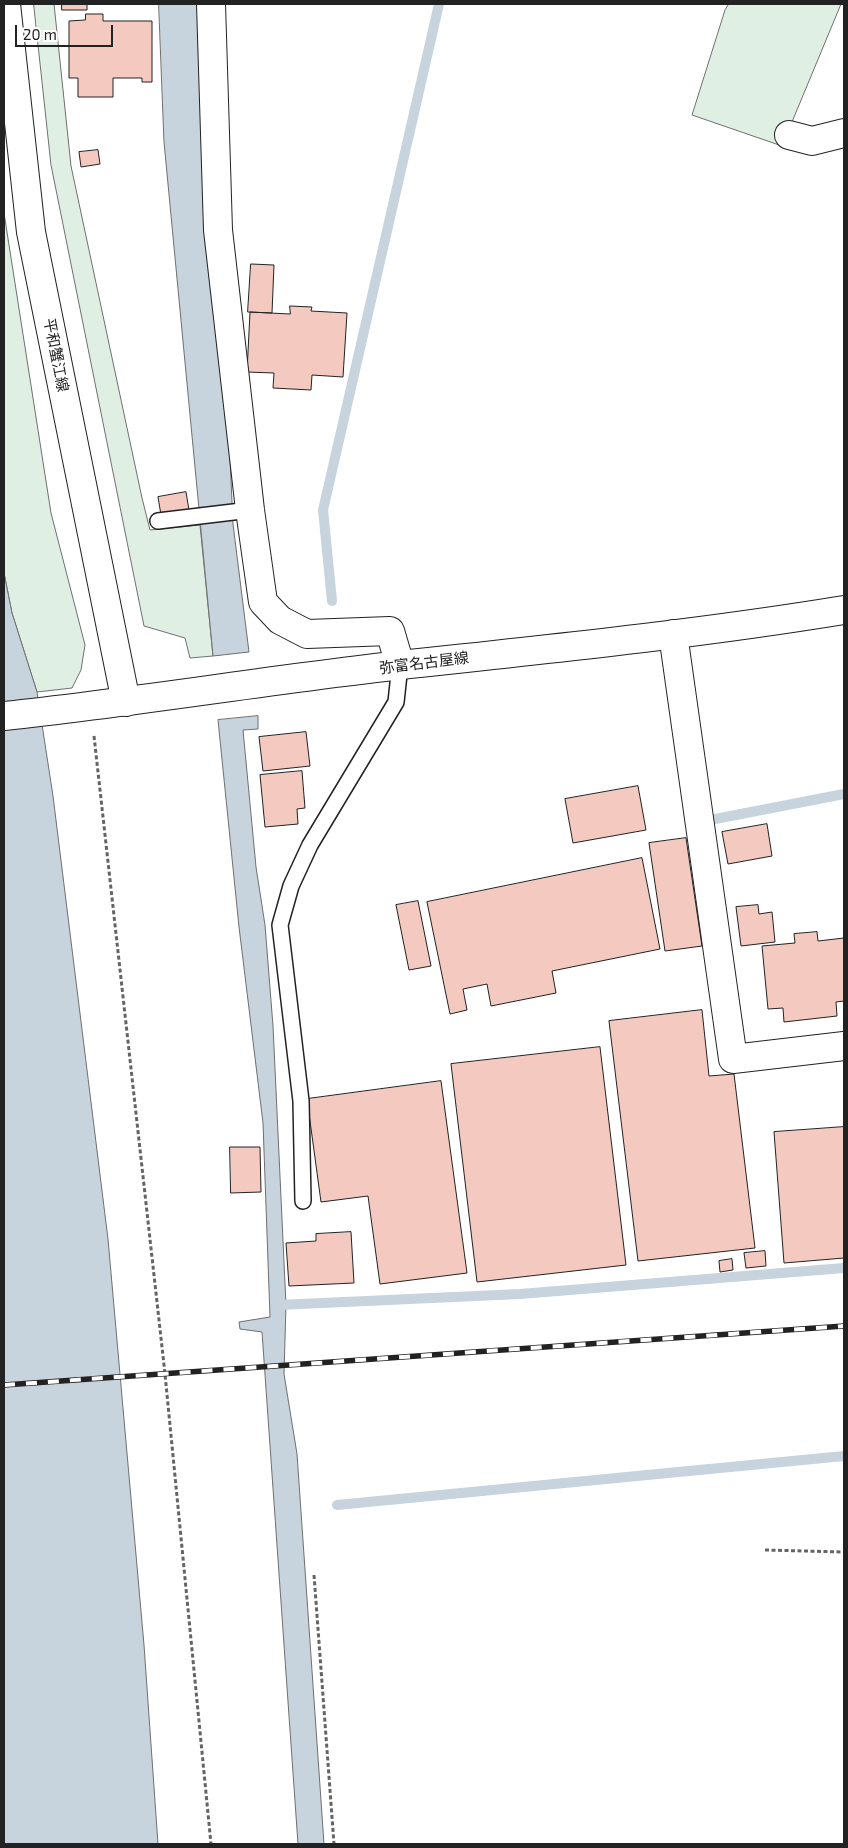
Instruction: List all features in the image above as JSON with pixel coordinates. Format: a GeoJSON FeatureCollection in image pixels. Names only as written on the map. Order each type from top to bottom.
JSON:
{"type":"FeatureCollection","features":[{"type":"Feature","properties":{"kind":"main road","name":"平和蟹江線"},"geometry":{"type":"LineString","coordinates":[[6,4],[31,232],[126,702]]}},
{"type":"Feature","properties":{"kind":"main road"},"geometry":{"type":"LineString","coordinates":[[211,4],[218,230],[244,510],[263,602],[280,620],[307,634],[390,631],[400,666]]}},
{"type":"Feature","properties":{"kind":"main road"},"geometry":{"type":"LineString","coordinates":[[789,135],[812,141],[844,133]]}},
{"type":"Feature","properties":{"kind":"main road","name":"弥富名古屋線"},"geometry":{"type":"LineString","coordinates":[[4,716],[91,707],[400,666],[673,634],[844,608]]}},
{"type":"Feature","properties":{"kind":"main road"},"geometry":{"type":"LineString","coordinates":[[673,634],[733,1058],[844,1046]]}},
{"type":"Feature","properties":{"kind":"lane"},"geometry":{"type":"LineString","coordinates":[[158,521],[244,510]]}},
{"type":"Feature","properties":{"kind":"lane"},"geometry":{"type":"LineString","coordinates":[[303,1201],[301,1100],[280,925],[291,886],[310,845],[396,702],[400,666]]}},
{"type":"Feature","properties":{"kind":"path"},"geometry":{"type":"LineString","coordinates":[[91,707],[165,1374],[211,1844]]}},
{"type":"Feature","properties":{"kind":"path"},"geometry":{"type":"LineString","coordinates":[[765,1550],[844,1552]]}},
{"type":"Feature","properties":{"kind":"path"},"geometry":{"type":"LineString","coordinates":[[314,1574],[334,1844]]}},
{"type":"Feature","properties":{"kind":"green space"},"geometry":{"type":"Polygon","coordinates":[[[34,4],[54,4],[71,166],[150,530],[200,525],[213,656],[190,658],[185,638],[144,626],[51,165],[34,4]]]}},
{"type":"Feature","properties":{"kind":"green space"},"geometry":{"type":"Polygon","coordinates":[[[729,4],[841,4],[782,146],[692,115],[725,10],[729,4]]]}},
{"type":"Feature","properties":{"kind":"green space"},"geometry":{"type":"Polygon","coordinates":[[[4,213],[51,513],[85,645],[81,670],[72,688],[37,692],[12,613],[4,573],[4,213]]]}},
{"type":"Feature","properties":{"kind":"shaded area"},"geometry":{"type":"Polygon","coordinates":[[[159,4],[198,4],[207,212],[230,458],[233,524],[249,652],[213,656],[164,142],[159,4]]]}},
{"type":"Feature","properties":{"kind":"shaded area"},"geometry":{"type":"Polygon","coordinates":[[[4,573],[12,613],[37,692],[53,796],[108,1239],[144,1645],[158,1844],[4,1844],[4,573]]]}},
{"type":"Feature","properties":{"kind":"shaded area"},"geometry":{"type":"Polygon","coordinates":[[[258,716],[258,729],[243,730],[256,867],[265,925],[273,1026],[286,1305],[284,1374],[297,1454],[324,1844],[298,1844],[262,1332],[240,1329],[239,1322],[270,1317],[263,1123],[239,927],[218,720],[258,716]]]}},
{"type":"Feature","properties":{"kind":"building"},"geometry":{"type":"Polygon","coordinates":[[[62,4],[87,4],[87,10],[62,10],[62,4]]]}},
{"type":"Feature","properties":{"kind":"building"},"geometry":{"type":"Polygon","coordinates":[[[86,14],[103,14],[103,21],[152,21],[152,82],[142,82],[142,78],[113,78],[113,97],[78,97],[78,78],[69,78],[69,21],[85,20],[86,14]]]}},
{"type":"Feature","properties":{"kind":"building"},"geometry":{"type":"Polygon","coordinates":[[[98,150],[100,164],[81,167],[79,152],[98,150]]]}},
{"type":"Feature","properties":{"kind":"building"},"geometry":{"type":"Polygon","coordinates":[[[251,264],[274,265],[272,313],[248,312],[251,264]]]}},
{"type":"Feature","properties":{"kind":"building"},"geometry":{"type":"Polygon","coordinates":[[[290,306],[312,307],[311,311],[347,313],[343,377],[312,375],[311,390],[273,388],[274,373],[247,372],[250,312],[290,314],[290,306]]]}},
{"type":"Feature","properties":{"kind":"building"},"geometry":{"type":"Polygon","coordinates":[[[186,492],[189,510],[161,515],[158,497],[186,492]]]}},
{"type":"Feature","properties":{"kind":"building"},"geometry":{"type":"Polygon","coordinates":[[[306,732],[310,766],[263,771],[259,737],[306,732]]]}},
{"type":"Feature","properties":{"kind":"building"},"geometry":{"type":"Polygon","coordinates":[[[302,771],[305,808],[297,809],[298,824],[265,827],[260,775],[302,771]]]}},
{"type":"Feature","properties":{"kind":"building"},"geometry":{"type":"Polygon","coordinates":[[[638,786],[646,830],[573,843],[565,799],[638,786]]]}},
{"type":"Feature","properties":{"kind":"building"},"geometry":{"type":"Polygon","coordinates":[[[767,824],[772,856],[728,864],[722,832],[767,824]]]}},
{"type":"Feature","properties":{"kind":"building"},"geometry":{"type":"Polygon","coordinates":[[[686,838],[702,946],[665,951],[649,843],[686,838]]]}},
{"type":"Feature","properties":{"kind":"building"},"geometry":{"type":"Polygon","coordinates":[[[642,858],[660,949],[552,971],[556,993],[491,1006],[487,984],[463,989],[467,1010],[450,1014],[427,902],[642,858]]]}},
{"type":"Feature","properties":{"kind":"building"},"geometry":{"type":"Polygon","coordinates":[[[418,901],[431,966],[409,970],[396,905],[418,901]]]}},
{"type":"Feature","properties":{"kind":"building"},"geometry":{"type":"Polygon","coordinates":[[[758,905],[759,914],[772,912],[775,942],[741,946],[736,907],[758,905]]]}},
{"type":"Feature","properties":{"kind":"building"},"geometry":{"type":"Polygon","coordinates":[[[817,932],[818,941],[844,938],[844,1001],[836,1002],[837,1016],[784,1022],[783,1008],[768,1009],[762,946],[795,943],[794,934],[817,932]]]}},
{"type":"Feature","properties":{"kind":"building"},"geometry":{"type":"Polygon","coordinates":[[[702,1010],[709,1076],[734,1074],[755,1248],[638,1261],[609,1021],[702,1010]]]}},
{"type":"Feature","properties":{"kind":"building"},"geometry":{"type":"Polygon","coordinates":[[[600,1047],[626,1265],[477,1282],[451,1064],[600,1047]]]}},
{"type":"Feature","properties":{"kind":"building"},"geometry":{"type":"Polygon","coordinates":[[[441,1081],[467,1273],[380,1284],[368,1196],[321,1202],[307,1099],[441,1081]]]}},
{"type":"Feature","properties":{"kind":"building"},"geometry":{"type":"Polygon","coordinates":[[[844,1127],[844,1258],[784,1263],[774,1132],[844,1127]]]}},
{"type":"Feature","properties":{"kind":"building"},"geometry":{"type":"Polygon","coordinates":[[[230,1147],[260,1147],[261,1192],[231,1193],[230,1147]]]}},
{"type":"Feature","properties":{"kind":"building"},"geometry":{"type":"Polygon","coordinates":[[[351,1232],[354,1283],[289,1286],[286,1243],[316,1241],[316,1234],[351,1232]]]}},
{"type":"Feature","properties":{"kind":"building"},"geometry":{"type":"Polygon","coordinates":[[[765,1251],[766,1266],[746,1268],[744,1253],[765,1251]]]}},
{"type":"Feature","properties":{"kind":"building"},"geometry":{"type":"Polygon","coordinates":[[[732,1259],[733,1270],[720,1272],[719,1261],[732,1259]]]}},
{"type":"Feature","properties":{"kind":"waterway"},"geometry":{"type":"LineString","coordinates":[[332,601],[323,510],[439,4]]}},
{"type":"Feature","properties":{"kind":"waterway"},"geometry":{"type":"LineString","coordinates":[[715,819],[844,794]]}},
{"type":"Feature","properties":{"kind":"waterway"},"geometry":{"type":"LineString","coordinates":[[278,1305],[520,1294],[844,1268]]}},
{"type":"Feature","properties":{"kind":"waterway"},"geometry":{"type":"LineString","coordinates":[[337,1505],[844,1456]]}},
{"type":"Feature","properties":{"kind":"railway"},"geometry":{"type":"LineString","coordinates":[[4,1385],[844,1326]]}}]}
